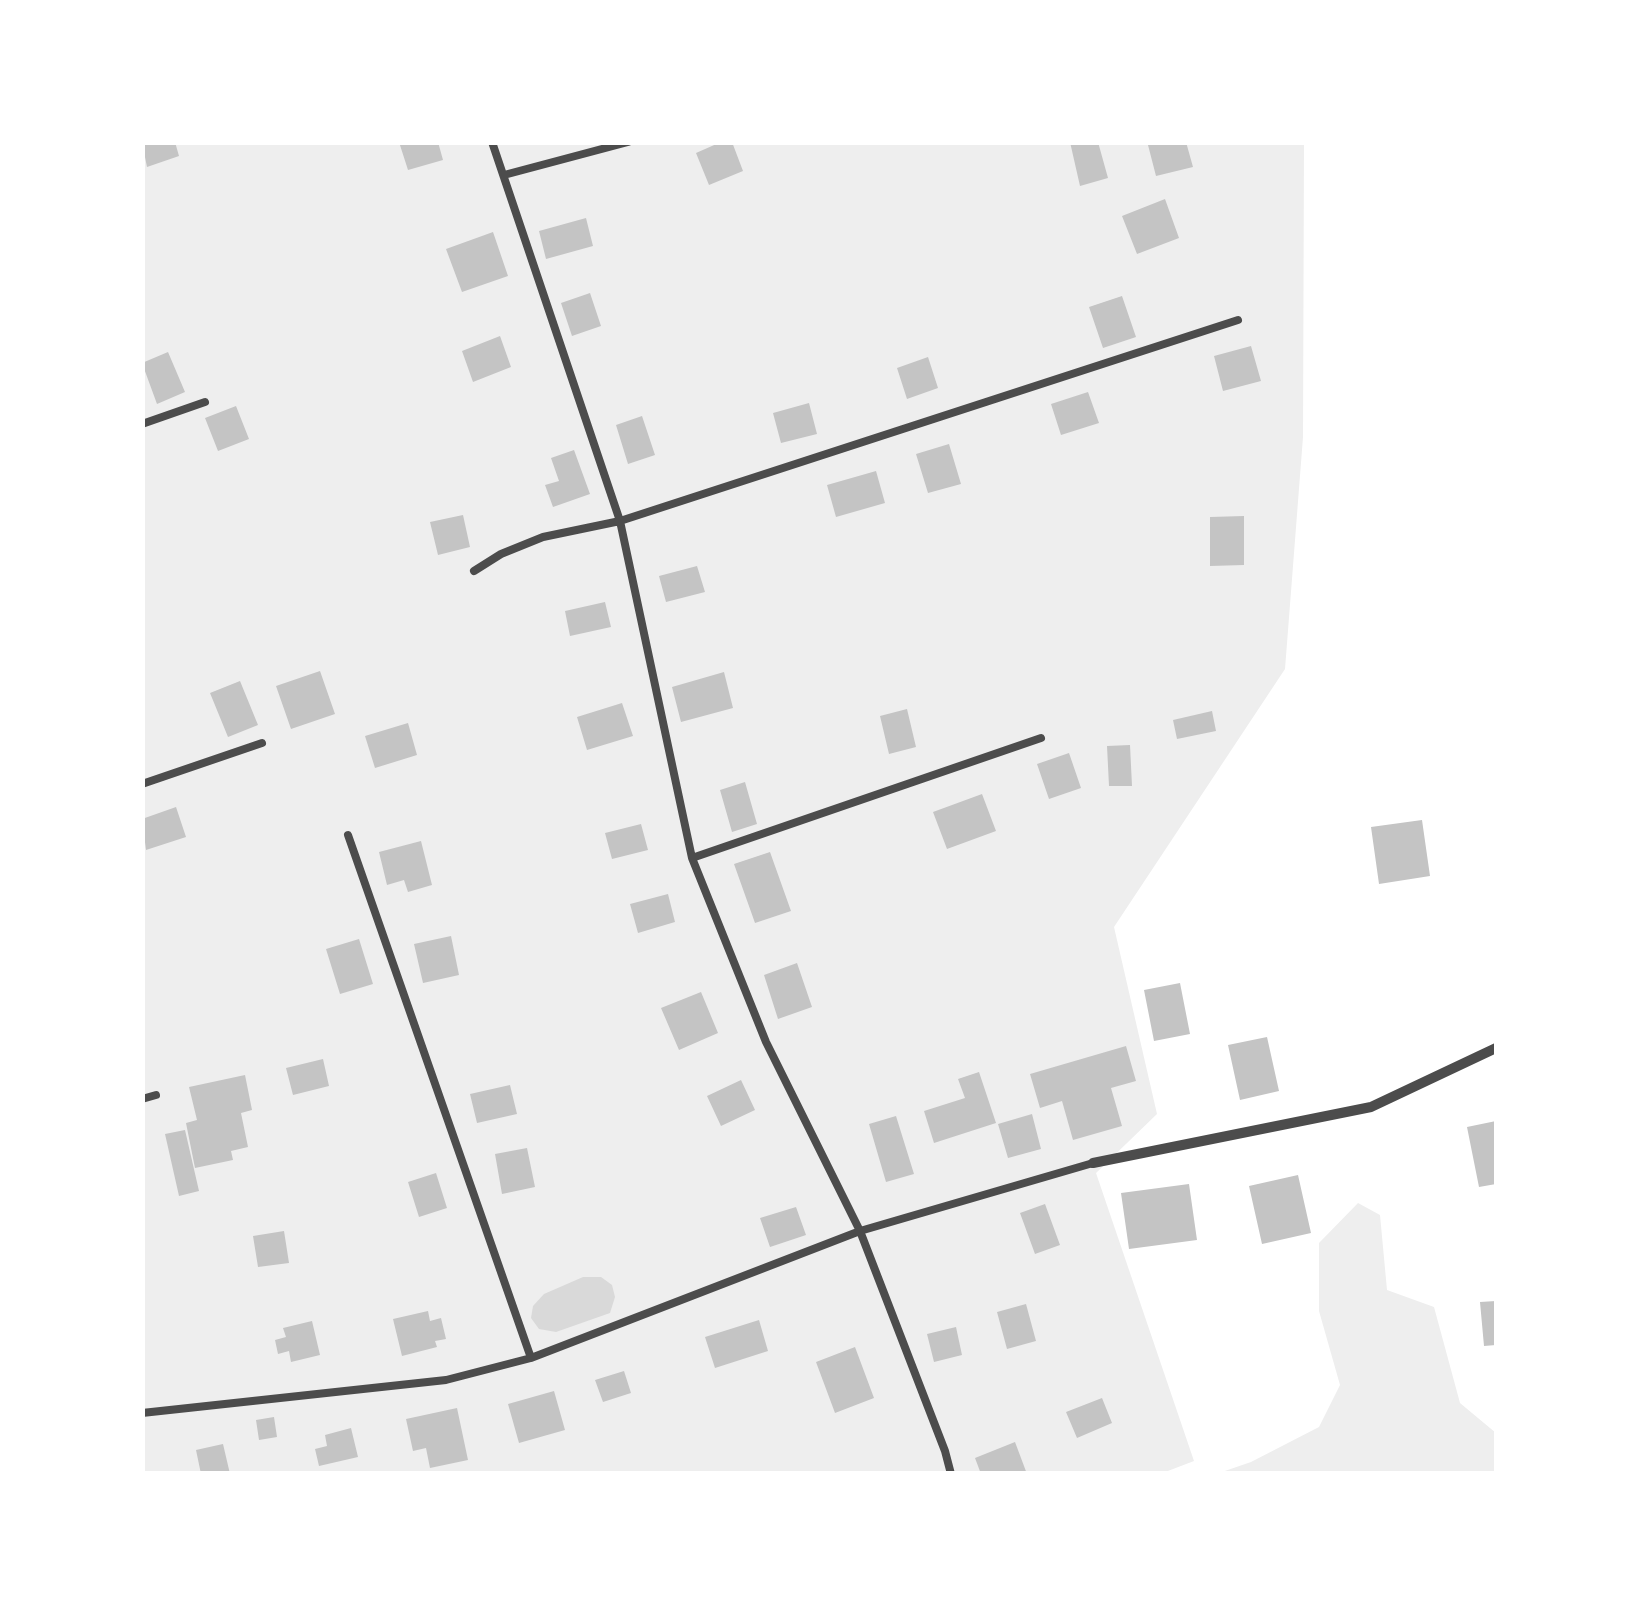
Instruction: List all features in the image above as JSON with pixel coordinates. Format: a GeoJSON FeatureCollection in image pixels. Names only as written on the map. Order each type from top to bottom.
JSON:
{"type":"FeatureCollection","features":[{"type":"Feature","properties":{"kind":"street"},"geometry":{"type":"LineString","coordinates":[[1093,1163],[1371,1107],[1496,1048]]}},
{"type":"Feature","properties":{"kind":"lane"},"geometry":{"type":"LineString","coordinates":[[492,142],[620,522],[692,858],[766,1042],[860,1231],[946,1451],[951,1474]]}},
{"type":"Feature","properties":{"kind":"lane"},"geometry":{"type":"LineString","coordinates":[[504,175],[628,142]]}},
{"type":"Feature","properties":{"kind":"lane"},"geometry":{"type":"LineString","coordinates":[[474,571],[501,554],[544,537],[620,522],[1238,320]]}},
{"type":"Feature","properties":{"kind":"lane"},"geometry":{"type":"LineString","coordinates":[[142,424],[205,402]]}},
{"type":"Feature","properties":{"kind":"lane"},"geometry":{"type":"LineString","coordinates":[[692,858],[1042,738]]}},
{"type":"Feature","properties":{"kind":"lane"},"geometry":{"type":"LineString","coordinates":[[142,784],[262,743]]}},
{"type":"Feature","properties":{"kind":"lane"},"geometry":{"type":"LineString","coordinates":[[348,835],[531,1358]]}},
{"type":"Feature","properties":{"kind":"lane"},"geometry":{"type":"LineString","coordinates":[[142,1099],[156,1095]]}},
{"type":"Feature","properties":{"kind":"lane"},"geometry":{"type":"LineString","coordinates":[[142,1413],[446,1380],[531,1358],[860,1231],[1093,1163]]}},
{"type":"Feature","properties":{"kind":"shaded area"},"geometry":{"type":"Polygon","coordinates":[[[142,143],[1304,143],[1303,437],[1285,669],[1114,927],[1157,1114],[1096,1173],[1194,1461],[1160,1474],[143,1473],[142,143]]]}},
{"type":"Feature","properties":{"kind":"shaded area"},"geometry":{"type":"Polygon","coordinates":[[[1358,1203],[1380,1215],[1387,1290],[1434,1307],[1460,1403],[1496,1433],[1496,1473],[1219,1473],[1251,1462],[1319,1427],[1340,1385],[1319,1311],[1319,1243],[1358,1203]]]}},
{"type":"Feature","properties":{"kind":"shaded area"},"geometry":{"type":"Polygon","coordinates":[[[583,1277],[601,1277],[612,1285],[615,1297],[610,1313],[556,1332],[539,1329],[531,1318],[533,1306],[544,1294],[583,1277]]]}},
{"type":"Feature","properties":{"kind":"building"},"geometry":{"type":"Polygon","coordinates":[[[142,142],[175,142],[179,156],[147,167],[142,142]]]}},
{"type":"Feature","properties":{"kind":"building"},"geometry":{"type":"Polygon","coordinates":[[[399,142],[438,142],[443,160],[408,170],[399,142]]]}},
{"type":"Feature","properties":{"kind":"building"},"geometry":{"type":"Polygon","coordinates":[[[721,142],[732,142],[743,171],[709,185],[696,153],[721,142]]]}},
{"type":"Feature","properties":{"kind":"building"},"geometry":{"type":"Polygon","coordinates":[[[1070,142],[1098,142],[1108,178],[1080,186],[1070,142]]]}},
{"type":"Feature","properties":{"kind":"building"},"geometry":{"type":"Polygon","coordinates":[[[1186,142],[1193,167],[1156,176],[1148,145],[1186,142]]]}},
{"type":"Feature","properties":{"kind":"building"},"geometry":{"type":"Polygon","coordinates":[[[1165,199],[1179,238],[1137,254],[1122,216],[1165,199]]]}},
{"type":"Feature","properties":{"kind":"building"},"geometry":{"type":"Polygon","coordinates":[[[586,218],[593,246],[546,259],[539,231],[586,218]]]}},
{"type":"Feature","properties":{"kind":"building"},"geometry":{"type":"Polygon","coordinates":[[[493,232],[508,276],[462,292],[446,249],[493,232]]]}},
{"type":"Feature","properties":{"kind":"building"},"geometry":{"type":"Polygon","coordinates":[[[590,293],[601,326],[572,336],[561,303],[590,293]]]}},
{"type":"Feature","properties":{"kind":"building"},"geometry":{"type":"Polygon","coordinates":[[[1122,296],[1136,337],[1103,348],[1089,307],[1122,296]]]}},
{"type":"Feature","properties":{"kind":"building"},"geometry":{"type":"Polygon","coordinates":[[[500,336],[511,367],[473,382],[462,351],[500,336]]]}},
{"type":"Feature","properties":{"kind":"building"},"geometry":{"type":"Polygon","coordinates":[[[1251,346],[1261,381],[1223,391],[1214,356],[1251,346]]]}},
{"type":"Feature","properties":{"kind":"building"},"geometry":{"type":"Polygon","coordinates":[[[168,352],[185,392],[157,404],[142,363],[168,352]]]}},
{"type":"Feature","properties":{"kind":"building"},"geometry":{"type":"Polygon","coordinates":[[[928,357],[938,388],[907,399],[897,368],[928,357]]]}},
{"type":"Feature","properties":{"kind":"building"},"geometry":{"type":"Polygon","coordinates":[[[1088,392],[1099,423],[1061,435],[1051,404],[1088,392]]]}},
{"type":"Feature","properties":{"kind":"building"},"geometry":{"type":"Polygon","coordinates":[[[809,403],[817,434],[781,443],[773,413],[809,403]]]}},
{"type":"Feature","properties":{"kind":"building"},"geometry":{"type":"Polygon","coordinates":[[[236,406],[249,439],[218,451],[205,418],[236,406]]]}},
{"type":"Feature","properties":{"kind":"building"},"geometry":{"type":"Polygon","coordinates":[[[642,416],[655,455],[628,464],[616,425],[642,416]]]}},
{"type":"Feature","properties":{"kind":"building"},"geometry":{"type":"Polygon","coordinates":[[[949,444],[961,484],[928,493],[916,454],[949,444]]]}},
{"type":"Feature","properties":{"kind":"building"},"geometry":{"type":"Polygon","coordinates":[[[574,450],[590,494],[553,507],[545,485],[559,481],[551,458],[574,450]]]}},
{"type":"Feature","properties":{"kind":"building"},"geometry":{"type":"Polygon","coordinates":[[[876,471],[885,503],[836,517],[827,485],[876,471]]]}},
{"type":"Feature","properties":{"kind":"building"},"geometry":{"type":"Polygon","coordinates":[[[463,515],[470,547],[438,555],[430,522],[463,515]]]}},
{"type":"Feature","properties":{"kind":"building"},"geometry":{"type":"Polygon","coordinates":[[[1244,516],[1244,565],[1210,566],[1210,517],[1244,516]]]}},
{"type":"Feature","properties":{"kind":"building"},"geometry":{"type":"Polygon","coordinates":[[[697,566],[705,592],[666,602],[659,576],[697,566]]]}},
{"type":"Feature","properties":{"kind":"building"},"geometry":{"type":"Polygon","coordinates":[[[605,602],[611,627],[570,636],[565,611],[605,602]]]}},
{"type":"Feature","properties":{"kind":"building"},"geometry":{"type":"Polygon","coordinates":[[[320,671],[335,714],[291,729],[276,686],[320,671]]]}},
{"type":"Feature","properties":{"kind":"building"},"geometry":{"type":"Polygon","coordinates":[[[724,672],[733,708],[681,722],[672,687],[724,672]]]}},
{"type":"Feature","properties":{"kind":"building"},"geometry":{"type":"Polygon","coordinates":[[[240,681],[258,725],[228,737],[210,693],[240,681]]]}},
{"type":"Feature","properties":{"kind":"building"},"geometry":{"type":"Polygon","coordinates":[[[622,703],[633,736],[587,750],[577,717],[622,703]]]}},
{"type":"Feature","properties":{"kind":"building"},"geometry":{"type":"Polygon","coordinates":[[[907,709],[916,747],[889,754],[880,716],[907,709]]]}},
{"type":"Feature","properties":{"kind":"building"},"geometry":{"type":"Polygon","coordinates":[[[1212,711],[1216,731],[1177,739],[1173,720],[1212,711]]]}},
{"type":"Feature","properties":{"kind":"building"},"geometry":{"type":"Polygon","coordinates":[[[408,723],[417,755],[375,768],[365,736],[408,723]]]}},
{"type":"Feature","properties":{"kind":"building"},"geometry":{"type":"Polygon","coordinates":[[[1130,745],[1132,786],[1109,786],[1107,746],[1130,745]]]}},
{"type":"Feature","properties":{"kind":"building"},"geometry":{"type":"Polygon","coordinates":[[[1069,753],[1081,788],[1049,799],[1037,764],[1069,753]]]}},
{"type":"Feature","properties":{"kind":"building"},"geometry":{"type":"Polygon","coordinates":[[[745,782],[757,824],[732,832],[720,790],[745,782]]]}},
{"type":"Feature","properties":{"kind":"building"},"geometry":{"type":"Polygon","coordinates":[[[982,794],[996,831],[947,849],[933,812],[982,794]]]}},
{"type":"Feature","properties":{"kind":"building"},"geometry":{"type":"Polygon","coordinates":[[[176,807],[186,837],[146,850],[142,819],[176,807]]]}},
{"type":"Feature","properties":{"kind":"building"},"geometry":{"type":"Polygon","coordinates":[[[1422,820],[1430,876],[1379,884],[1371,827],[1422,820]]]}},
{"type":"Feature","properties":{"kind":"building"},"geometry":{"type":"Polygon","coordinates":[[[641,824],[648,850],[612,859],[605,833],[641,824]]]}},
{"type":"Feature","properties":{"kind":"building"},"geometry":{"type":"Polygon","coordinates":[[[421,841],[432,885],[408,892],[404,880],[387,885],[379,852],[421,841]]]}},
{"type":"Feature","properties":{"kind":"building"},"geometry":{"type":"Polygon","coordinates":[[[770,852],[791,911],[755,923],[734,864],[770,852]]]}},
{"type":"Feature","properties":{"kind":"building"},"geometry":{"type":"Polygon","coordinates":[[[668,894],[675,922],[638,933],[630,904],[668,894]]]}},
{"type":"Feature","properties":{"kind":"building"},"geometry":{"type":"Polygon","coordinates":[[[451,936],[459,975],[423,983],[414,944],[451,936]]]}},
{"type":"Feature","properties":{"kind":"building"},"geometry":{"type":"Polygon","coordinates":[[[359,939],[373,984],[340,994],[326,949],[359,939]]]}},
{"type":"Feature","properties":{"kind":"building"},"geometry":{"type":"Polygon","coordinates":[[[797,963],[812,1007],[778,1019],[764,975],[797,963]]]}},
{"type":"Feature","properties":{"kind":"building"},"geometry":{"type":"Polygon","coordinates":[[[1180,983],[1190,1034],[1154,1041],[1144,990],[1180,983]]]}},
{"type":"Feature","properties":{"kind":"building"},"geometry":{"type":"Polygon","coordinates":[[[701,992],[718,1033],[679,1050],[661,1008],[701,992]]]}},
{"type":"Feature","properties":{"kind":"building"},"geometry":{"type":"Polygon","coordinates":[[[1267,1037],[1279,1091],[1240,1100],[1228,1045],[1267,1037]]]}},
{"type":"Feature","properties":{"kind":"building"},"geometry":{"type":"Polygon","coordinates":[[[1126,1046],[1136,1081],[1111,1088],[1122,1126],[1073,1140],[1062,1101],[1040,1108],[1030,1074],[1126,1046]]]}},
{"type":"Feature","properties":{"kind":"building"},"geometry":{"type":"Polygon","coordinates":[[[323,1059],[329,1086],[293,1095],[286,1068],[323,1059]]]}},
{"type":"Feature","properties":{"kind":"building"},"geometry":{"type":"Polygon","coordinates":[[[979,1072],[996,1123],[934,1143],[924,1111],[965,1098],[958,1079],[979,1072]]]}},
{"type":"Feature","properties":{"kind":"building"},"geometry":{"type":"Polygon","coordinates":[[[245,1075],[252,1110],[241,1113],[248,1147],[231,1151],[233,1160],[195,1168],[186,1123],[197,1120],[189,1087],[245,1075]]]}},
{"type":"Feature","properties":{"kind":"building"},"geometry":{"type":"Polygon","coordinates":[[[741,1080],[755,1110],[721,1126],[707,1096],[741,1080]]]}},
{"type":"Feature","properties":{"kind":"building"},"geometry":{"type":"Polygon","coordinates":[[[510,1085],[517,1114],[477,1123],[470,1094],[510,1085]]]}},
{"type":"Feature","properties":{"kind":"building"},"geometry":{"type":"Polygon","coordinates":[[[1032,1114],[1041,1149],[1008,1158],[998,1124],[1032,1114]]]}},
{"type":"Feature","properties":{"kind":"building"},"geometry":{"type":"Polygon","coordinates":[[[896,1116],[914,1174],[886,1182],[869,1124],[896,1116]]]}},
{"type":"Feature","properties":{"kind":"building"},"geometry":{"type":"Polygon","coordinates":[[[1496,1121],[1496,1184],[1479,1187],[1467,1127],[1496,1121]]]}},
{"type":"Feature","properties":{"kind":"building"},"geometry":{"type":"Polygon","coordinates":[[[185,1130],[199,1191],[179,1196],[165,1134],[185,1130]]]}},
{"type":"Feature","properties":{"kind":"building"},"geometry":{"type":"Polygon","coordinates":[[[527,1148],[535,1187],[502,1194],[495,1154],[527,1148]]]}},
{"type":"Feature","properties":{"kind":"building"},"geometry":{"type":"Polygon","coordinates":[[[436,1173],[447,1208],[419,1217],[408,1182],[436,1173]]]}},
{"type":"Feature","properties":{"kind":"building"},"geometry":{"type":"Polygon","coordinates":[[[1298,1175],[1311,1233],[1262,1244],[1249,1186],[1298,1175]]]}},
{"type":"Feature","properties":{"kind":"building"},"geometry":{"type":"Polygon","coordinates":[[[1189,1184],[1197,1240],[1129,1249],[1121,1193],[1189,1184]]]}},
{"type":"Feature","properties":{"kind":"building"},"geometry":{"type":"Polygon","coordinates":[[[1045,1204],[1060,1245],[1035,1254],[1020,1213],[1045,1204]]]}},
{"type":"Feature","properties":{"kind":"building"},"geometry":{"type":"Polygon","coordinates":[[[796,1207],[806,1235],[770,1247],[760,1218],[796,1207]]]}},
{"type":"Feature","properties":{"kind":"building"},"geometry":{"type":"Polygon","coordinates":[[[284,1231],[289,1263],[258,1267],[253,1236],[284,1231]]]}},
{"type":"Feature","properties":{"kind":"building"},"geometry":{"type":"Polygon","coordinates":[[[1496,1301],[1496,1345],[1484,1346],[1480,1302],[1496,1301]]]}},
{"type":"Feature","properties":{"kind":"building"},"geometry":{"type":"Polygon","coordinates":[[[1026,1304],[1036,1341],[1007,1349],[997,1312],[1026,1304]]]}},
{"type":"Feature","properties":{"kind":"building"},"geometry":{"type":"Polygon","coordinates":[[[428,1311],[430,1321],[441,1318],[446,1339],[435,1341],[437,1347],[402,1356],[393,1319],[428,1311]]]}},
{"type":"Feature","properties":{"kind":"building"},"geometry":{"type":"Polygon","coordinates":[[[759,1320],[768,1351],[715,1368],[705,1337],[759,1320]]]}},
{"type":"Feature","properties":{"kind":"building"},"geometry":{"type":"Polygon","coordinates":[[[312,1321],[320,1355],[291,1362],[289,1351],[278,1354],[275,1340],[286,1337],[283,1328],[312,1321]]]}},
{"type":"Feature","properties":{"kind":"building"},"geometry":{"type":"Polygon","coordinates":[[[956,1327],[962,1355],[934,1362],[927,1334],[956,1327]]]}},
{"type":"Feature","properties":{"kind":"building"},"geometry":{"type":"Polygon","coordinates":[[[855,1347],[874,1398],[835,1413],[816,1362],[855,1347]]]}},
{"type":"Feature","properties":{"kind":"building"},"geometry":{"type":"Polygon","coordinates":[[[624,1371],[631,1393],[603,1402],[595,1380],[624,1371]]]}},
{"type":"Feature","properties":{"kind":"building"},"geometry":{"type":"Polygon","coordinates":[[[554,1391],[565,1430],[519,1443],[508,1404],[554,1391]]]}},
{"type":"Feature","properties":{"kind":"building"},"geometry":{"type":"Polygon","coordinates":[[[1102,1398],[1112,1423],[1077,1438],[1066,1412],[1102,1398]]]}},
{"type":"Feature","properties":{"kind":"building"},"geometry":{"type":"Polygon","coordinates":[[[457,1408],[468,1460],[430,1468],[426,1448],[413,1451],[406,1419],[457,1408]]]}},
{"type":"Feature","properties":{"kind":"building"},"geometry":{"type":"Polygon","coordinates":[[[274,1417],[277,1437],[259,1440],[256,1420],[274,1417]]]}},
{"type":"Feature","properties":{"kind":"building"},"geometry":{"type":"Polygon","coordinates":[[[351,1428],[358,1457],[319,1466],[315,1449],[327,1446],[325,1435],[351,1428]]]}},
{"type":"Feature","properties":{"kind":"building"},"geometry":{"type":"Polygon","coordinates":[[[1015,1442],[1027,1474],[981,1474],[975,1458],[1015,1442]]]}},
{"type":"Feature","properties":{"kind":"building"},"geometry":{"type":"Polygon","coordinates":[[[223,1444],[230,1474],[201,1474],[196,1450],[223,1444]]]}}]}
